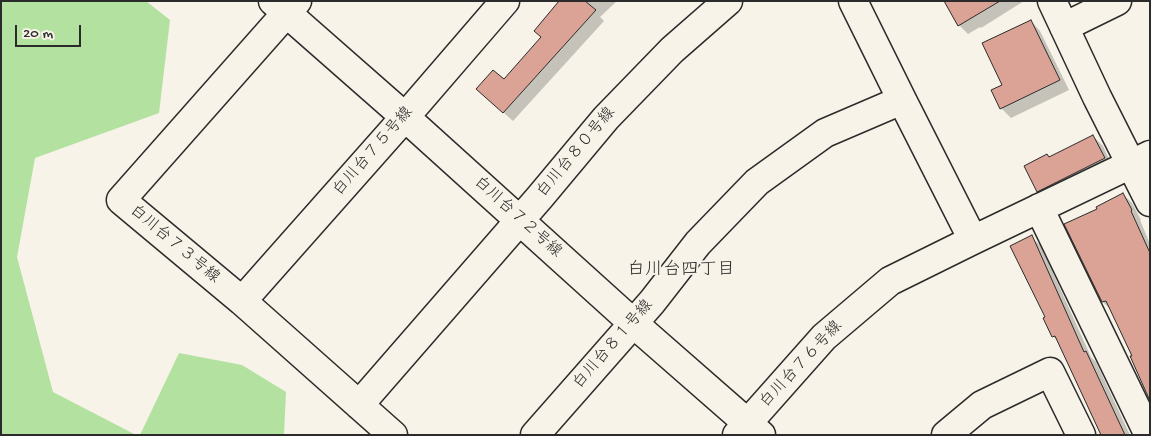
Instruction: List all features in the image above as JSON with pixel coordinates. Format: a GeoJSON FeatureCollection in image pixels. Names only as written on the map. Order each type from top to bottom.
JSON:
{"type":"FeatureCollection","features":[{"type":"Feature","properties":{"kind":"street","name":"白川台７５号線"},"geometry":{"type":"LineString","coordinates":[[242,301],[505,1]]}},
{"type":"Feature","properties":{"kind":"street","name":"白川台８０号線"},"geometry":{"type":"LineString","coordinates":[[359,405],[540,197],[606,118],[672,50],[728,1]]}},
{"type":"Feature","properties":{"kind":"street"},"geometry":{"type":"LineString","coordinates":[[854,1],[891,105],[973,240]]}},
{"type":"Feature","properties":{"kind":"street"},"geometry":{"type":"LineString","coordinates":[[1052,1],[1097,97],[1141,159],[1150,202]]}},
{"type":"Feature","properties":{"kind":"street"},"geometry":{"type":"LineString","coordinates":[[1064,27],[1117,1]]}},
{"type":"Feature","properties":{"kind":"street","name":"白川台７２号線"},"geometry":{"type":"LineString","coordinates":[[286,5],[405,117],[633,323],[749,431]]}},
{"type":"Feature","properties":{"kind":"street","name":"白川台７３号線"},"geometry":{"type":"LineString","coordinates":[[286,5],[121,200],[242,301],[393,435]]}},
{"type":"Feature","properties":{"kind":"street","name":"白川台８１号線"},"geometry":{"type":"LineString","coordinates":[[535,435],[652,302],[698,242],[757,182],[825,133],[891,105]]}},
{"type":"Feature","properties":{"kind":"street","name":"白川台７６号線"},"geometry":{"type":"LineString","coordinates":[[749,431],[824,337],[890,281],[1141,159]]}},
{"type":"Feature","properties":{"kind":"street"},"geometry":{"type":"LineString","coordinates":[[1039,208],[1149,435]]}},
{"type":"Feature","properties":{"kind":"street"},"geometry":{"type":"LineString","coordinates":[[946,435],[982,405],[1050,372],[1081,435]]}},
{"type":"Feature","properties":{"kind":"green space"},"geometry":{"type":"Polygon","coordinates":[[[1,1],[146,1],[170,20],[159,113],[35,158],[17,257],[53,392],[136,435],[1,435],[1,1]]]}},
{"type":"Feature","properties":{"kind":"green space"},"geometry":{"type":"Polygon","coordinates":[[[179,353],[242,365],[286,392],[284,435],[140,435],[179,353]]]}},
{"type":"Feature","properties":{"kind":"building"},"geometry":{"type":"Polygon","coordinates":[[[559,1],[585,1],[596,10],[503,113],[476,89],[493,70],[504,79],[541,37],[534,31],[559,1]]]}},
{"type":"Feature","properties":{"kind":"building"},"geometry":{"type":"Polygon","coordinates":[[[944,1],[1000,1],[958,26],[944,1]]]}},
{"type":"Feature","properties":{"kind":"building"},"geometry":{"type":"Polygon","coordinates":[[[1031,20],[1060,80],[1000,109],[991,90],[1002,85],[982,43],[1031,20]]]}},
{"type":"Feature","properties":{"kind":"building"},"geometry":{"type":"Polygon","coordinates":[[[1093,135],[1105,158],[1037,192],[1024,166],[1047,154],[1049,157],[1093,135]]]}},
{"type":"Feature","properties":{"kind":"building"},"geometry":{"type":"Polygon","coordinates":[[[1123,193],[1150,253],[1150,401],[1130,356],[1132,356],[1106,301],[1102,302],[1064,224],[1097,209],[1096,207],[1123,193]]]}},
{"type":"Feature","properties":{"kind":"building"},"geometry":{"type":"Polygon","coordinates":[[[1032,235],[1084,352],[1086,351],[1125,435],[1101,435],[1055,336],[1052,337],[1043,318],[1045,317],[1010,246],[1032,235]]]}},
{"type":"Feature","properties":{"kind":"district","name":"白川台四丁目"},"geometry":{"type":"Point","coordinates":[681,271]}}]}
